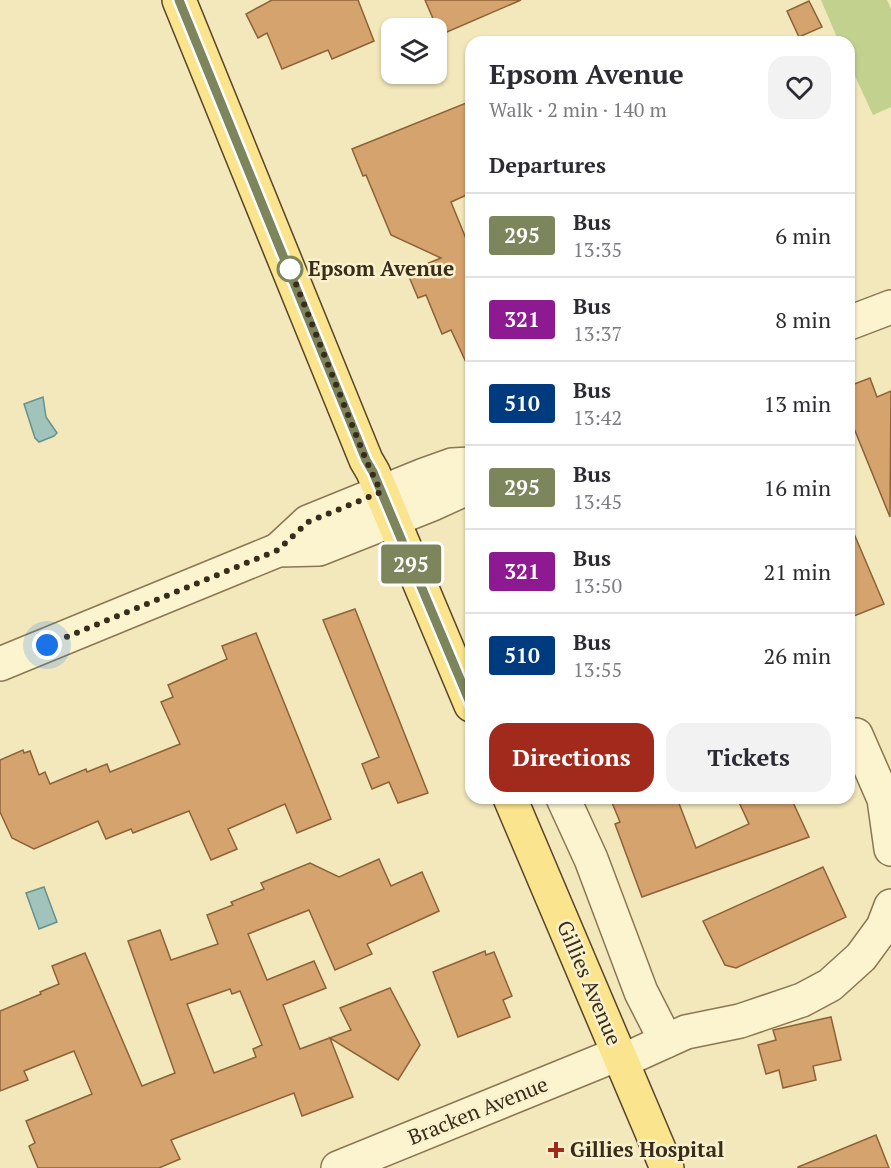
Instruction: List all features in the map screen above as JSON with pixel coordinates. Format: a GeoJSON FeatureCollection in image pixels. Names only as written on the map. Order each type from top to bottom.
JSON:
{"type":"FeatureCollection","features":[{"type":"Feature","properties":{"kind":"main road"},"geometry":{"type":"LineString","coordinates":[[179,0],[366,460],[465,687]]}},
{"type":"Feature","properties":{"kind":"main road","name":"Gillies Avenue"},"geometry":{"type":"LineString","coordinates":[[513,804],[667,1168]]}},
{"type":"Feature","properties":{"kind":"street"},"geometry":{"type":"LineString","coordinates":[[855,321],[891,307]]}},
{"type":"Feature","properties":{"kind":"street"},"geometry":{"type":"LineString","coordinates":[[0,664],[278,550],[318,549],[452,465],[465,464]]}},
{"type":"Feature","properties":{"kind":"street"},"geometry":{"type":"LineString","coordinates":[[387,506],[450,496],[465,488]]}},
{"type":"Feature","properties":{"kind":"street"},"geometry":{"type":"LineString","coordinates":[[856,735],[884,799],[891,849]]}},
{"type":"Feature","properties":{"kind":"street"},"geometry":{"type":"LineString","coordinates":[[566,804],[591,859],[641,992],[666,1041]]}},
{"type":"Feature","properties":{"kind":"street","name":"Bracken Avenue"},"geometry":{"type":"LineString","coordinates":[[338,1168],[686,1032],[740,1020],[802,1000],[830,985],[861,957],[883,927],[891,906]]}},
{"type":"Feature","properties":{"kind":"green space"},"geometry":{"type":"Polygon","coordinates":[[[821,0],[887,0],[891,9],[891,107],[873,115],[855,76],[855,36],[836,36],[821,0]]]}},
{"type":"Feature","properties":{"kind":"water"},"geometry":{"type":"Polygon","coordinates":[[[43,397],[46,417],[57,433],[39,442],[35,438],[24,404],[43,397]]]}},
{"type":"Feature","properties":{"kind":"water"},"geometry":{"type":"Polygon","coordinates":[[[44,887],[57,922],[39,929],[26,893],[44,887]]]}},
{"type":"Feature","properties":{"kind":"building"},"geometry":{"type":"Polygon","coordinates":[[[272,0],[358,0],[374,41],[332,59],[328,50],[282,69],[267,33],[258,38],[246,14],[272,0]]]}},
{"type":"Feature","properties":{"kind":"building"},"geometry":{"type":"Polygon","coordinates":[[[425,0],[521,0],[447,32],[447,18],[433,18],[425,0]]]}},
{"type":"Feature","properties":{"kind":"building"},"geometry":{"type":"Polygon","coordinates":[[[809,1],[822,27],[799,36],[787,11],[809,1]]]}},
{"type":"Feature","properties":{"kind":"building"},"geometry":{"type":"Polygon","coordinates":[[[465,103],[465,196],[451,202],[465,236],[465,360],[451,330],[442,334],[426,295],[418,298],[407,272],[441,258],[391,235],[366,175],[363,176],[352,149],[465,103]]]}},
{"type":"Feature","properties":{"kind":"building"},"geometry":{"type":"Polygon","coordinates":[[[870,378],[877,397],[891,391],[890,517],[855,431],[855,384],[870,378]]]}},
{"type":"Feature","properties":{"kind":"building"},"geometry":{"type":"Polygon","coordinates":[[[855,536],[884,604],[855,616],[855,536]]]}},
{"type":"Feature","properties":{"kind":"building"},"geometry":{"type":"Polygon","coordinates":[[[355,609],[428,793],[398,803],[389,782],[372,789],[362,764],[379,757],[323,620],[355,609]]]}},
{"type":"Feature","properties":{"kind":"building"},"geometry":{"type":"Polygon","coordinates":[[[256,633],[331,819],[297,833],[285,804],[228,829],[237,849],[211,860],[189,811],[133,833],[131,829],[106,839],[98,821],[34,849],[12,838],[0,812],[0,760],[23,750],[24,753],[30,751],[39,775],[45,772],[50,784],[86,769],[87,772],[107,764],[110,772],[180,744],[161,702],[173,697],[168,685],[227,659],[222,646],[256,633]]]}},
{"type":"Feature","properties":{"kind":"building"},"geometry":{"type":"Polygon","coordinates":[[[612,804],[679,804],[696,848],[749,824],[740,804],[794,804],[809,837],[642,897],[615,824],[620,822],[612,804]]]}},
{"type":"Feature","properties":{"kind":"building"},"geometry":{"type":"Polygon","coordinates":[[[379,859],[391,886],[422,872],[439,911],[367,944],[372,954],[335,970],[309,910],[248,934],[267,980],[314,961],[326,988],[283,1005],[300,1049],[351,1030],[340,1008],[390,988],[420,1045],[398,1080],[330,1038],[353,1097],[302,1116],[294,1093],[171,1140],[180,1159],[159,1168],[38,1168],[29,1146],[35,1143],[26,1121],[92,1094],[74,1051],[24,1071],[28,1080],[0,1091],[0,1011],[59,984],[52,966],[85,953],[142,1086],[175,1073],[128,941],[160,930],[171,960],[218,944],[207,915],[233,905],[231,902],[264,889],[261,883],[310,863],[339,877],[379,859]],[[230,989],[187,1004],[214,1073],[256,1057],[253,1049],[262,1045],[240,991],[232,994],[230,989]]]}},
{"type":"Feature","properties":{"kind":"building"},"geometry":{"type":"Polygon","coordinates":[[[823,867],[846,917],[736,968],[725,965],[703,921],[823,867]]]}},
{"type":"Feature","properties":{"kind":"building"},"geometry":{"type":"Polygon","coordinates":[[[485,951],[486,955],[494,952],[512,996],[503,1000],[510,1017],[458,1037],[433,972],[485,951]]]}},
{"type":"Feature","properties":{"kind":"building"},"geometry":{"type":"Polygon","coordinates":[[[831,1017],[841,1060],[813,1066],[816,1080],[783,1088],[779,1070],[766,1074],[758,1045],[776,1040],[773,1030],[831,1017]]]}},
{"type":"Feature","properties":{"kind":"building"},"geometry":{"type":"Polygon","coordinates":[[[876,1135],[889,1168],[798,1168],[798,1167],[876,1135]]]}},
{"type":"Feature","properties":{"kind":"bus line","name":"295"},"geometry":{"type":"LineString","coordinates":[[179,0],[366,460],[465,691]]}},
{"type":"Feature","properties":{"kind":"place","name":"Epsom Avenue"},"geometry":{"type":"Point","coordinates":[290,269]}},
{"type":"Feature","properties":{"kind":"place","name":"Gillies Hospital"},"geometry":{"type":"Point","coordinates":[556,1150]}},
{"type":"Feature","properties":{"kind":"route"},"geometry":{"type":"LineString","coordinates":[[47,645],[278,550],[308,522],[381,492],[290,269]]}}]}
